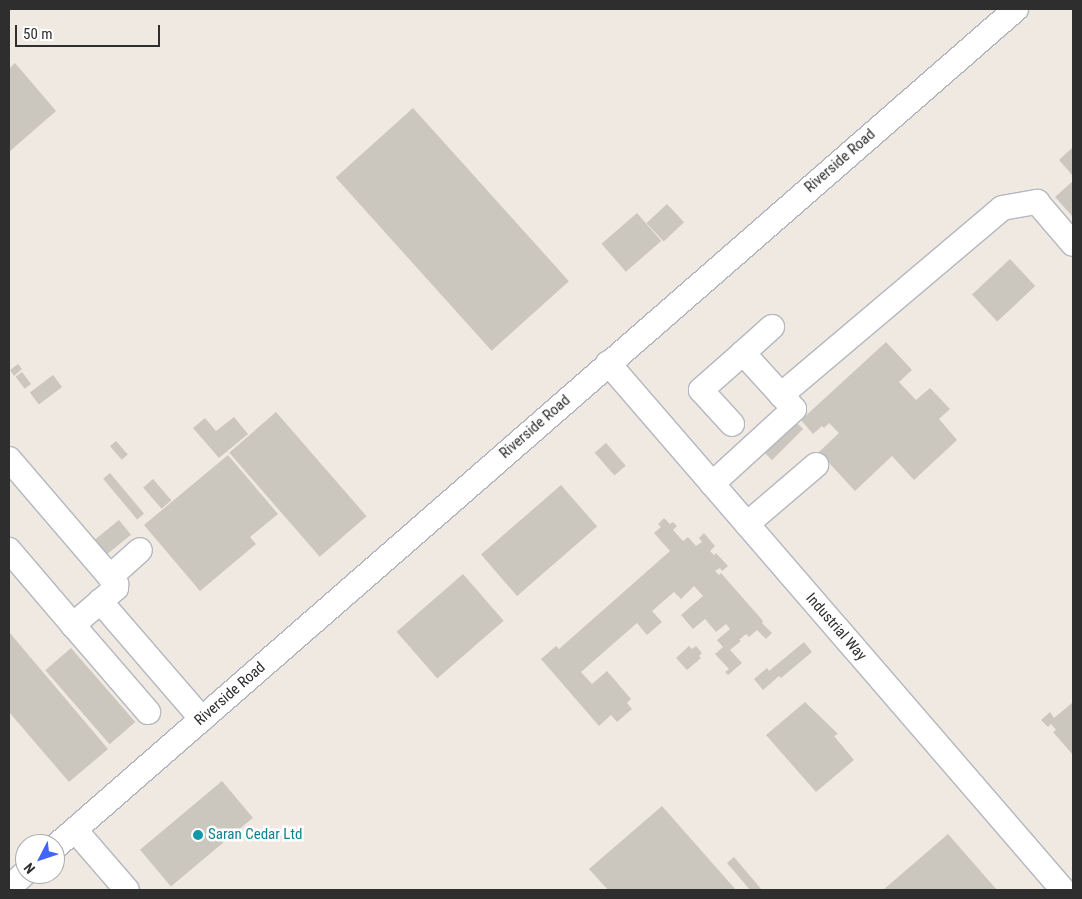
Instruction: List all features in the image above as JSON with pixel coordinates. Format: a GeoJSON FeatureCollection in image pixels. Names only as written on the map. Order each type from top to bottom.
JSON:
{"type":"FeatureCollection","features":[{"type":"Feature","properties":{"kind":"street","name":"Riverside Road"},"geometry":{"type":"LineString","coordinates":[[65,838],[1016,9]]}},
{"type":"Feature","properties":{"kind":"street"},"geometry":{"type":"LineString","coordinates":[[781,394],[1002,208],[1037,202],[1073,244]]}},
{"type":"Feature","properties":{"kind":"street"},"geometry":{"type":"LineString","coordinates":[[732,424],[701,390],[772,327]]}},
{"type":"Feature","properties":{"kind":"street"},"geometry":{"type":"LineString","coordinates":[[712,484],[794,409],[743,352]]}},
{"type":"Feature","properties":{"kind":"street","name":"Industrial Way"},"geometry":{"type":"LineString","coordinates":[[608,363],[1063,890]]}},
{"type":"Feature","properties":{"kind":"street"},"geometry":{"type":"LineString","coordinates":[[9,459],[116,584],[116,588],[73,625]]}},
{"type":"Feature","properties":{"kind":"street"},"geometry":{"type":"LineString","coordinates":[[748,524],[816,465]]}},
{"type":"Feature","properties":{"kind":"street"},"geometry":{"type":"LineString","coordinates":[[9,550],[148,712]]}},
{"type":"Feature","properties":{"kind":"street"},"geometry":{"type":"LineString","coordinates":[[110,577],[140,550]]}},
{"type":"Feature","properties":{"kind":"street"},"geometry":{"type":"LineString","coordinates":[[100,601],[202,719]]}},
{"type":"Feature","properties":{"kind":"street"},"geometry":{"type":"LineString","coordinates":[[75,830],[127,890]]}},
{"type":"Feature","properties":{"kind":"building"},"geometry":{"type":"Polygon","coordinates":[[[15,63],[56,111],[9,152],[9,69],[15,63]]]}},
{"type":"Feature","properties":{"kind":"building"},"geometry":{"type":"Polygon","coordinates":[[[413,108],[569,281],[492,351],[336,178],[413,108]]]}},
{"type":"Feature","properties":{"kind":"building"},"geometry":{"type":"Polygon","coordinates":[[[1073,147],[1073,176],[1059,160],[1073,147]]]}},
{"type":"Feature","properties":{"kind":"building"},"geometry":{"type":"Polygon","coordinates":[[[1073,181],[1073,217],[1055,197],[1073,181]]]}},
{"type":"Feature","properties":{"kind":"building"},"geometry":{"type":"Polygon","coordinates":[[[667,204],[684,222],[664,241],[647,223],[667,204]]]}},
{"type":"Feature","properties":{"kind":"building"},"geometry":{"type":"Polygon","coordinates":[[[637,213],[661,241],[626,272],[602,244],[637,213]]]}},
{"type":"Feature","properties":{"kind":"building"},"geometry":{"type":"Polygon","coordinates":[[[1010,259],[1035,286],[997,322],[972,294],[1010,259]]]}},
{"type":"Feature","properties":{"kind":"building"},"geometry":{"type":"Polygon","coordinates":[[[886,342],[912,370],[899,382],[916,400],[930,388],[950,409],[939,419],[957,440],[914,480],[892,456],[855,491],[819,452],[839,433],[829,423],[813,434],[801,420],[886,342]]]}},
{"type":"Feature","properties":{"kind":"building"},"geometry":{"type":"Polygon","coordinates":[[[18,364],[22,369],[14,376],[10,370],[18,364]]]}},
{"type":"Feature","properties":{"kind":"building"},"geometry":{"type":"Polygon","coordinates":[[[22,372],[31,384],[25,389],[16,377],[22,372]]]}},
{"type":"Feature","properties":{"kind":"building"},"geometry":{"type":"Polygon","coordinates":[[[53,375],[62,387],[39,404],[30,392],[53,375]]]}},
{"type":"Feature","properties":{"kind":"building"},"geometry":{"type":"Polygon","coordinates":[[[276,412],[367,516],[320,557],[229,453],[276,412]]]}},
{"type":"Feature","properties":{"kind":"building"},"geometry":{"type":"Polygon","coordinates":[[[234,417],[248,434],[219,458],[193,428],[205,418],[216,431],[234,417]]]}},
{"type":"Feature","properties":{"kind":"building"},"geometry":{"type":"Polygon","coordinates":[[[796,422],[803,429],[772,460],[765,453],[796,422]]]}},
{"type":"Feature","properties":{"kind":"building"},"geometry":{"type":"Polygon","coordinates":[[[116,441],[128,455],[122,460],[110,446],[116,441]]]}},
{"type":"Feature","properties":{"kind":"building"},"geometry":{"type":"Polygon","coordinates":[[[606,443],[626,466],[614,475],[595,453],[606,443]]]}},
{"type":"Feature","properties":{"kind":"building"},"geometry":{"type":"Polygon","coordinates":[[[228,455],[278,514],[250,537],[256,544],[200,591],[144,525],[228,455]]]}},
{"type":"Feature","properties":{"kind":"building"},"geometry":{"type":"Polygon","coordinates":[[[110,473],[144,514],[137,519],[103,479],[110,473]]]}},
{"type":"Feature","properties":{"kind":"building"},"geometry":{"type":"Polygon","coordinates":[[[153,479],[171,500],[162,509],[143,488],[153,479]]]}},
{"type":"Feature","properties":{"kind":"building"},"geometry":{"type":"Polygon","coordinates":[[[561,485],[597,527],[517,596],[481,555],[561,485]]]}},
{"type":"Feature","properties":{"kind":"building"},"geometry":{"type":"Polygon","coordinates":[[[664,518],[670,524],[673,522],[677,526],[673,530],[683,541],[688,537],[696,546],[702,542],[699,538],[704,533],[715,546],[710,551],[714,555],[716,553],[728,566],[722,571],[720,568],[715,571],[719,575],[721,573],[772,633],[766,639],[757,630],[749,637],[746,634],[739,640],[741,641],[730,650],[742,663],[728,675],[725,672],[729,669],[715,654],[723,647],[717,640],[730,629],[726,624],[716,632],[705,619],[693,629],[681,615],[703,596],[694,586],[681,599],[674,592],[652,611],[662,622],[647,635],[637,623],[581,672],[592,684],[607,671],[631,699],[627,703],[632,709],[617,722],[611,715],[599,726],[541,659],[556,646],[559,649],[670,551],[654,533],[661,527],[658,524],[664,518]]]}},
{"type":"Feature","properties":{"kind":"building"},"geometry":{"type":"Polygon","coordinates":[[[119,520],[131,535],[103,557],[91,543],[119,520]]]}},
{"type":"Feature","properties":{"kind":"building"},"geometry":{"type":"Polygon","coordinates":[[[463,574],[504,621],[437,679],[397,632],[463,574]]]}},
{"type":"Feature","properties":{"kind":"building"},"geometry":{"type":"Polygon","coordinates":[[[9,632],[108,749],[69,782],[9,712],[9,632]]]}},
{"type":"Feature","properties":{"kind":"building"},"geometry":{"type":"Polygon","coordinates":[[[804,642],[812,652],[781,678],[779,676],[763,690],[754,679],[767,668],[769,671],[804,642]]]}},
{"type":"Feature","properties":{"kind":"building"},"geometry":{"type":"Polygon","coordinates":[[[689,646],[692,649],[696,646],[702,653],[699,656],[701,658],[687,670],[676,658],[689,646]]]}},
{"type":"Feature","properties":{"kind":"building"},"geometry":{"type":"Polygon","coordinates":[[[71,648],[135,722],[110,744],[45,670],[71,648]]]}},
{"type":"Feature","properties":{"kind":"building"},"geometry":{"type":"Polygon","coordinates":[[[805,702],[838,734],[834,736],[854,760],[816,792],[766,735],[805,702]]]}},
{"type":"Feature","properties":{"kind":"building"},"geometry":{"type":"Polygon","coordinates":[[[1072,703],[1073,755],[1053,732],[1056,730],[1051,724],[1048,727],[1041,720],[1050,712],[1054,718],[1072,703]]]}},
{"type":"Feature","properties":{"kind":"building","name":"Saran Cedar Ltd"},"geometry":{"type":"Polygon","coordinates":[[[222,781],[253,818],[171,887],[140,850],[222,781]]]}},
{"type":"Feature","properties":{"kind":"building"},"geometry":{"type":"Polygon","coordinates":[[[662,806],[736,890],[608,890],[589,869],[662,806]]]}},
{"type":"Feature","properties":{"kind":"building"},"geometry":{"type":"Polygon","coordinates":[[[948,834],[997,890],[883,890],[948,834]]]}},
{"type":"Feature","properties":{"kind":"building"},"geometry":{"type":"Polygon","coordinates":[[[734,857],[762,890],[750,890],[727,863],[734,857]]]}},
{"type":"Feature","properties":{"kind":"place","name":"Saran Cedar Ltd"},"geometry":{"type":"Point","coordinates":[198,835]}}]}
